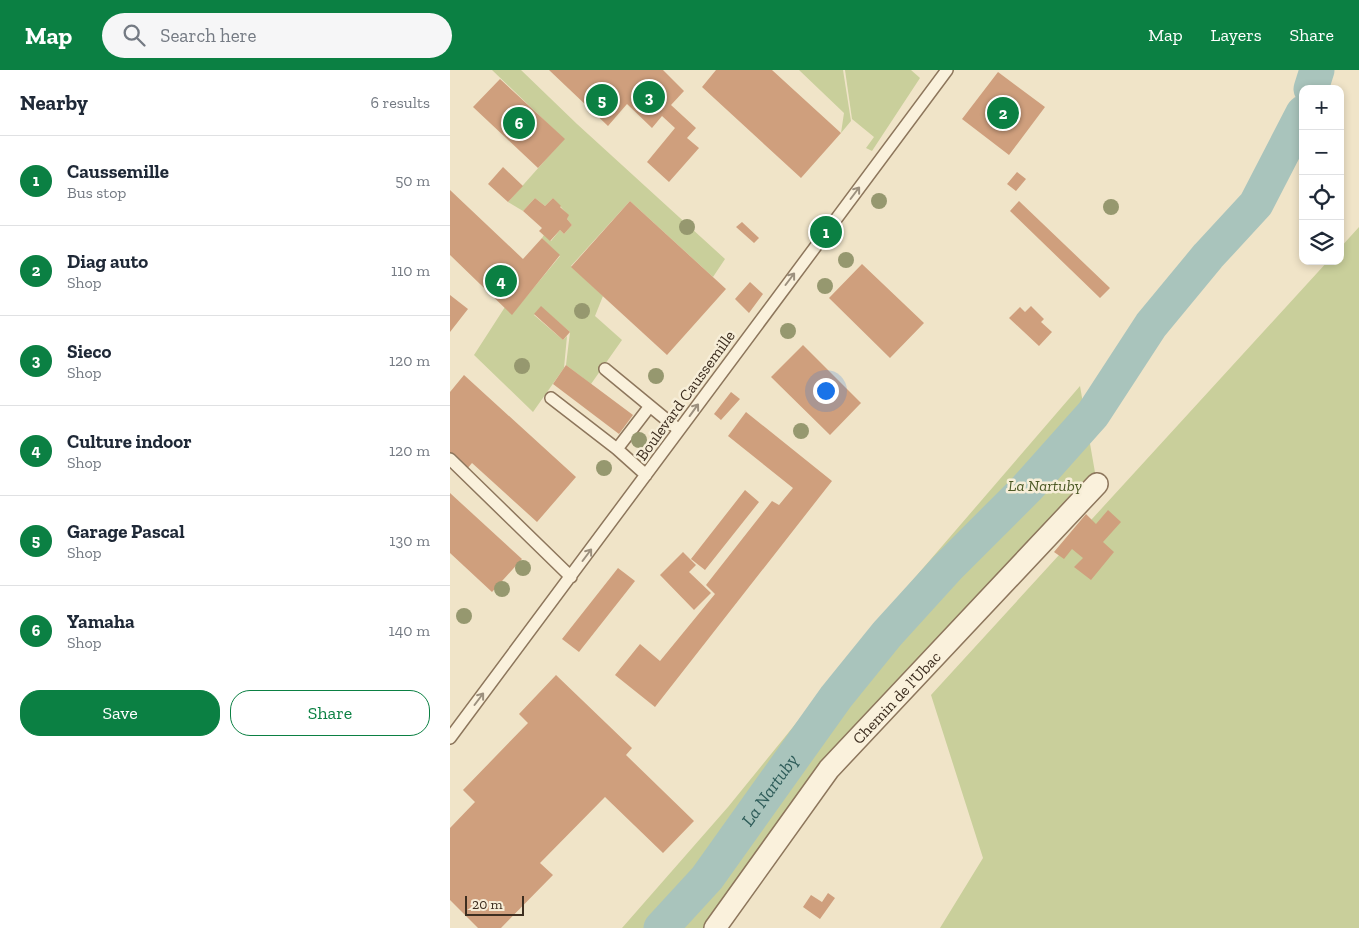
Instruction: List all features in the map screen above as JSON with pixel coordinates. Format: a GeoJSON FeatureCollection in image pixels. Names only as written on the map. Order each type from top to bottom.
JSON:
{"type":"FeatureCollection","features":[{"type":"Feature","properties":{"kind":"street","name":"Chemin de l'Ubac"},"geometry":{"type":"LineString","coordinates":[[715,928],[829,769],[1098,484]]}},
{"type":"Feature","properties":{"kind":"lane","name":"Boulevard Caussemille"},"geometry":{"type":"LineString","coordinates":[[450,738],[947,70]]}},
{"type":"Feature","properties":{"kind":"lane"},"geometry":{"type":"LineString","coordinates":[[605,369],[679,430]]}},
{"type":"Feature","properties":{"kind":"lane"},"geometry":{"type":"LineString","coordinates":[[551,398],[617,449],[646,475]]}},
{"type":"Feature","properties":{"kind":"lane"},"geometry":{"type":"LineString","coordinates":[[617,449],[650,406]]}},
{"type":"Feature","properties":{"kind":"lane"},"geometry":{"type":"LineString","coordinates":[[450,459],[570,577]]}},
{"type":"Feature","properties":{"kind":"green space"},"geometry":{"type":"Polygon","coordinates":[[[492,70],[521,70],[577,124],[725,259],[713,277],[630,201],[571,266],[603,296],[595,316],[622,340],[591,384],[566,365],[570,332],[541,307],[534,315],[563,340],[567,336],[564,368],[533,412],[474,355],[505,307],[512,314],[560,256],[542,238],[544,235],[551,241],[560,230],[564,234],[572,225],[567,219],[568,215],[553,198],[545,206],[535,198],[523,211],[508,202],[564,139],[492,70]]]}},
{"type":"Feature","properties":{"kind":"green space"},"geometry":{"type":"Polygon","coordinates":[[[799,70],[843,70],[851,121],[841,133],[844,113],[799,70]]]}},
{"type":"Feature","properties":{"kind":"green space"},"geometry":{"type":"Polygon","coordinates":[[[845,70],[911,70],[920,78],[872,151],[866,148],[874,137],[852,119],[845,70]]]}},
{"type":"Feature","properties":{"kind":"green space"},"geometry":{"type":"Polygon","coordinates":[[[1359,227],[1359,928],[940,928],[983,858],[931,695],[1324,265],[1344,265],[1344,244],[1359,227]]]}},
{"type":"Feature","properties":{"kind":"green space","name":"La Nartuby"},"geometry":{"type":"Polygon","coordinates":[[[1080,386],[1097,484],[835,763],[707,928],[622,928],[728,807],[906,588],[1080,386]]]}},
{"type":"Feature","properties":{"kind":"building"},"geometry":{"type":"Polygon","coordinates":[[[549,70],[663,70],[684,91],[671,105],[696,128],[687,138],[699,148],[669,182],[647,162],[675,128],[662,116],[652,128],[627,104],[608,126],[549,70]]]}},
{"type":"Feature","properties":{"kind":"building"},"geometry":{"type":"Polygon","coordinates":[[[716,70],[772,70],[841,133],[801,178],[702,87],[716,70]]]}},
{"type":"Feature","properties":{"kind":"building"},"geometry":{"type":"Polygon","coordinates":[[[998,72],[1045,107],[1009,155],[962,119],[998,72]]]}},
{"type":"Feature","properties":{"kind":"building"},"geometry":{"type":"Polygon","coordinates":[[[500,79],[565,139],[538,168],[473,107],[500,79]]]}},
{"type":"Feature","properties":{"kind":"building"},"geometry":{"type":"Polygon","coordinates":[[[503,167],[523,186],[508,202],[488,184],[503,167]]]}},
{"type":"Feature","properties":{"kind":"building"},"geometry":{"type":"Polygon","coordinates":[[[1017,172],[1026,179],[1016,191],[1007,184],[1017,172]]]}},
{"type":"Feature","properties":{"kind":"building"},"geometry":{"type":"Polygon","coordinates":[[[450,190],[523,259],[542,238],[560,255],[512,315],[450,255],[450,190]]]}},
{"type":"Feature","properties":{"kind":"building"},"geometry":{"type":"Polygon","coordinates":[[[535,198],[545,206],[553,198],[569,215],[567,219],[572,225],[564,234],[560,230],[550,241],[539,231],[542,228],[523,211],[535,198]]]}},
{"type":"Feature","properties":{"kind":"building"},"geometry":{"type":"Polygon","coordinates":[[[630,201],[726,289],[667,355],[571,267],[630,201]]]}},
{"type":"Feature","properties":{"kind":"building"},"geometry":{"type":"Polygon","coordinates":[[[1019,201],[1110,288],[1100,298],[1010,211],[1019,201]]]}},
{"type":"Feature","properties":{"kind":"building"},"geometry":{"type":"Polygon","coordinates":[[[742,222],[759,238],[754,243],[736,227],[742,222]]]}},
{"type":"Feature","properties":{"kind":"building"},"geometry":{"type":"Polygon","coordinates":[[[862,264],[924,323],[890,358],[829,298],[862,264]]]}},
{"type":"Feature","properties":{"kind":"building"},"geometry":{"type":"Polygon","coordinates":[[[750,282],[763,294],[749,313],[735,299],[750,282]]]}},
{"type":"Feature","properties":{"kind":"building"},"geometry":{"type":"Polygon","coordinates":[[[450,295],[468,309],[450,332],[450,295]]]}},
{"type":"Feature","properties":{"kind":"building"},"geometry":{"type":"Polygon","coordinates":[[[541,306],[570,332],[563,340],[534,314],[541,306]]]}},
{"type":"Feature","properties":{"kind":"building"},"geometry":{"type":"Polygon","coordinates":[[[1031,306],[1044,319],[1041,322],[1052,332],[1039,346],[1009,318],[1020,307],[1025,312],[1031,306]]]}},
{"type":"Feature","properties":{"kind":"building"},"geometry":{"type":"Polygon","coordinates":[[[803,345],[861,403],[830,435],[771,377],[803,345]]]}},
{"type":"Feature","properties":{"kind":"building"},"geometry":{"type":"Polygon","coordinates":[[[566,365],[633,415],[619,434],[553,384],[566,365]]]}},
{"type":"Feature","properties":{"kind":"building"},"geometry":{"type":"Polygon","coordinates":[[[464,375],[576,477],[537,522],[472,463],[467,469],[450,453],[450,392],[464,375]]]}},
{"type":"Feature","properties":{"kind":"building"},"geometry":{"type":"Polygon","coordinates":[[[731,392],[740,399],[721,420],[714,414],[731,392]]]}},
{"type":"Feature","properties":{"kind":"building"},"geometry":{"type":"Polygon","coordinates":[[[746,412],[832,481],[655,707],[615,675],[640,644],[660,661],[715,594],[706,585],[772,501],[779,505],[793,488],[728,436],[746,412]]]}},
{"type":"Feature","properties":{"kind":"building"},"geometry":{"type":"Polygon","coordinates":[[[745,490],[759,502],[705,570],[691,559],[745,490]]]}},
{"type":"Feature","properties":{"kind":"building"},"geometry":{"type":"Polygon","coordinates":[[[450,493],[522,559],[492,592],[450,553],[450,493]]]}},
{"type":"Feature","properties":{"kind":"building"},"geometry":{"type":"Polygon","coordinates":[[[1108,510],[1121,522],[1103,542],[1114,552],[1091,580],[1074,567],[1083,558],[1072,549],[1064,559],[1054,552],[1086,514],[1096,524],[1108,510]]]}},
{"type":"Feature","properties":{"kind":"building"},"geometry":{"type":"Polygon","coordinates":[[[683,552],[696,565],[689,572],[711,593],[694,610],[660,575],[683,552]]]}},
{"type":"Feature","properties":{"kind":"building"},"geometry":{"type":"Polygon","coordinates":[[[618,568],[635,581],[579,652],[562,639],[618,568]]]}},
{"type":"Feature","properties":{"kind":"building"},"geometry":{"type":"Polygon","coordinates":[[[556,675],[632,748],[626,755],[694,821],[663,853],[605,797],[540,863],[553,875],[501,928],[478,928],[450,900],[450,828],[475,802],[463,790],[528,723],[519,714],[556,675]]]}},
{"type":"Feature","properties":{"kind":"building"},"geometry":{"type":"Polygon","coordinates":[[[828,893],[835,898],[820,919],[803,907],[811,895],[822,902],[828,893]]]}},
{"type":"Feature","properties":{"kind":"waterway","name":"La Nartuby"},"geometry":{"type":"LineString","coordinates":[[1312,85],[1317,70]]}},
{"type":"Feature","properties":{"kind":"waterway","name":"La Nartuby"},"geometry":{"type":"LineString","coordinates":[[661,928],[707,878],[836,697],[887,634],[947,568],[1027,488],[1093,414],[1151,325],[1208,256],[1256,204],[1299,121]]}},
{"type":"Feature","properties":{"kind":"place","name":"Sieco"},"geometry":{"type":"Point","coordinates":[649,97]}},
{"type":"Feature","properties":{"kind":"place","name":"Garage Pascal"},"geometry":{"type":"Point","coordinates":[602,100]}},
{"type":"Feature","properties":{"kind":"place","name":"Diag auto"},"geometry":{"type":"Point","coordinates":[1003,113]}},
{"type":"Feature","properties":{"kind":"place","name":"Yamaha"},"geometry":{"type":"Point","coordinates":[519,123]}},
{"type":"Feature","properties":{"kind":"place","name":"Caussemille"},"geometry":{"type":"Point","coordinates":[826,232]}},
{"type":"Feature","properties":{"kind":"place","name":"Culture indoor"},"geometry":{"type":"Point","coordinates":[501,281]}}]}
